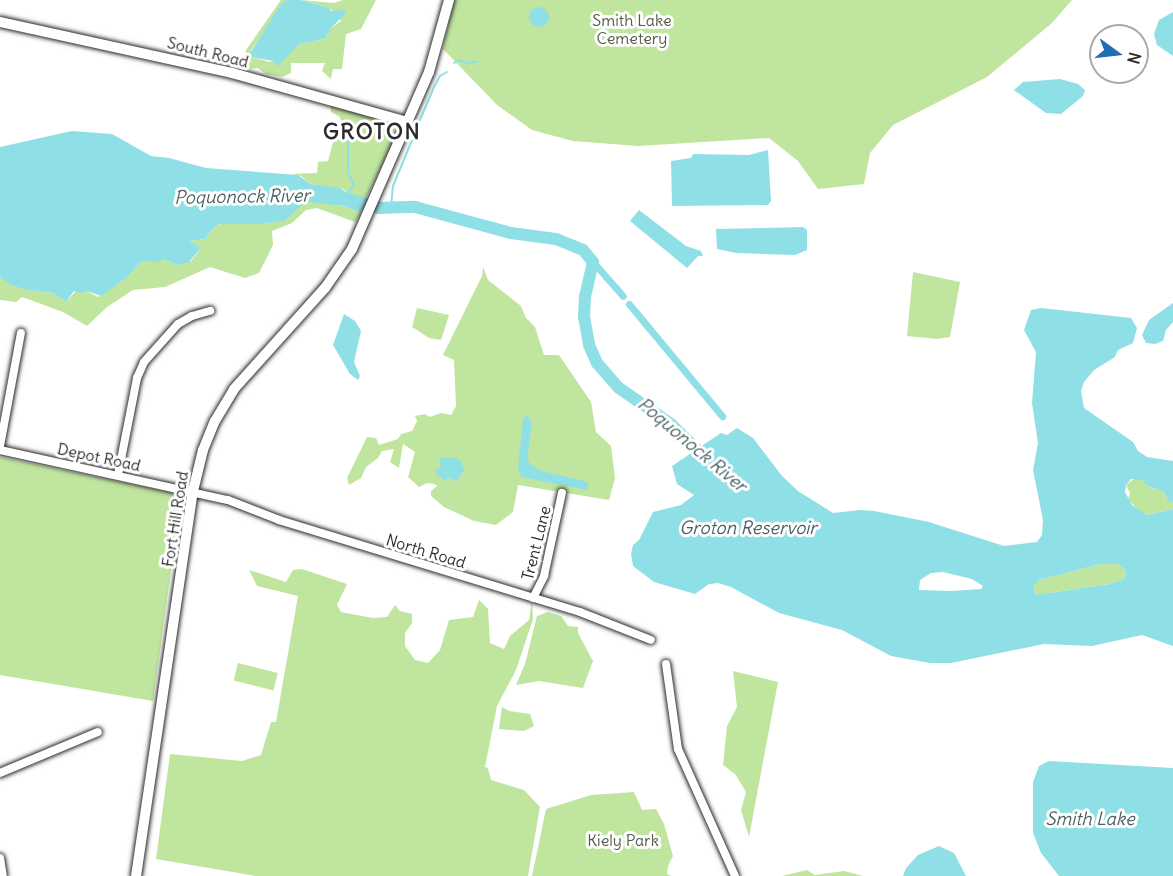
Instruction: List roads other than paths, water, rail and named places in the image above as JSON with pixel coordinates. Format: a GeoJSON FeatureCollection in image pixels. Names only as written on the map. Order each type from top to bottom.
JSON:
{"type":"FeatureCollection","features":[{"type":"Feature","properties":{"kind":"main road","name":"Fort Hill Road"},"geometry":{"type":"LineString","coordinates":[[136,876],[193,490],[206,442],[227,400],[250,369],[332,281],[352,249],[434,57],[449,0]]}},
{"type":"Feature","properties":{"kind":"main road","name":"South Road"},"geometry":{"type":"LineString","coordinates":[[0,22],[216,70],[406,122]]}},
{"type":"Feature","properties":{"kind":"street"},"geometry":{"type":"LineString","coordinates":[[118,475],[138,378],[144,362],[178,324],[210,311]]}},
{"type":"Feature","properties":{"kind":"street"},"geometry":{"type":"LineString","coordinates":[[0,448],[21,333]]}},
{"type":"Feature","properties":{"kind":"street","name":"Depot Road"},"geometry":{"type":"LineString","coordinates":[[0,448],[193,490]]}},
{"type":"Feature","properties":{"kind":"street","name":"North Road"},"geometry":{"type":"LineString","coordinates":[[193,490],[597,618],[651,640]]}},
{"type":"Feature","properties":{"kind":"street","name":"Trent Lane"},"geometry":{"type":"LineString","coordinates":[[534,598],[544,576],[562,493]]}},
{"type":"Feature","properties":{"kind":"street"},"geometry":{"type":"LineString","coordinates":[[666,663],[678,749],[735,876]]}},
{"type":"Feature","properties":{"kind":"street"},"geometry":{"type":"LineString","coordinates":[[0,772],[98,732]]}},
{"type":"Feature","properties":{"kind":"street"},"geometry":{"type":"LineString","coordinates":[[0,858],[3,876]]}},
{"type":"Feature","properties":{"kind":"water"},"geometry":{"type":"Polygon","coordinates":[[[287,0],[301,0],[330,8],[331,11],[344,10],[346,13],[331,28],[325,39],[299,44],[278,66],[273,61],[252,57],[250,53],[280,6],[287,0]]]}},
{"type":"Feature","properties":{"kind":"water"},"geometry":{"type":"Polygon","coordinates":[[[539,7],[546,10],[549,17],[546,24],[539,27],[532,24],[529,17],[532,10],[539,7]]]}},
{"type":"Feature","properties":{"kind":"water"},"geometry":{"type":"Polygon","coordinates":[[[1173,12],[1173,56],[1157,45],[1154,34],[1159,20],[1173,12]]]}},
{"type":"Feature","properties":{"kind":"water"},"geometry":{"type":"Polygon","coordinates":[[[1060,79],[1078,84],[1085,90],[1083,96],[1061,114],[1046,113],[1014,90],[1023,82],[1060,79]]]}},
{"type":"Feature","properties":{"kind":"water"},"geometry":{"type":"Polygon","coordinates":[[[72,131],[112,134],[151,156],[169,158],[206,168],[298,175],[311,184],[340,188],[355,198],[366,198],[361,212],[343,206],[310,202],[303,204],[284,221],[261,224],[220,224],[214,227],[205,239],[189,241],[201,248],[189,262],[178,265],[164,259],[158,262],[142,261],[126,278],[101,296],[87,291],[81,293],[74,291],[66,302],[53,293],[11,285],[0,277],[0,147],[72,131]]]}},
{"type":"Feature","properties":{"kind":"water"},"geometry":{"type":"Polygon","coordinates":[[[768,150],[771,201],[768,205],[672,206],[671,161],[691,158],[693,154],[749,155],[768,150]]]}},
{"type":"Feature","properties":{"kind":"water"},"geometry":{"type":"Polygon","coordinates":[[[639,210],[686,246],[701,251],[703,256],[698,256],[687,268],[630,221],[639,210]]]}},
{"type":"Feature","properties":{"kind":"water"},"geometry":{"type":"Polygon","coordinates":[[[803,227],[807,230],[807,250],[795,255],[736,253],[717,249],[716,229],[803,227]]]}},
{"type":"Feature","properties":{"kind":"water"},"geometry":{"type":"Polygon","coordinates":[[[1173,303],[1173,322],[1166,330],[1163,341],[1155,344],[1146,343],[1142,335],[1149,320],[1173,303]]]}},
{"type":"Feature","properties":{"kind":"water","name":"Groton Reservoir"},"geometry":{"type":"Polygon","coordinates":[[[1041,308],[1131,318],[1137,328],[1133,343],[1118,350],[1115,357],[1094,370],[1084,382],[1081,391],[1084,408],[1133,442],[1138,451],[1147,457],[1173,461],[1173,503],[1168,500],[1163,491],[1149,487],[1142,480],[1131,479],[1126,485],[1125,492],[1132,505],[1147,515],[1173,509],[1173,646],[1142,635],[1092,646],[1044,644],[951,663],[930,663],[891,656],[842,630],[779,613],[731,587],[718,583],[709,584],[695,594],[654,582],[633,566],[631,554],[633,545],[639,540],[653,512],[681,505],[694,495],[677,484],[672,466],[721,433],[727,435],[737,428],[753,438],[782,476],[798,491],[833,513],[874,511],[929,522],[1004,546],[1037,542],[1042,535],[1043,520],[1033,470],[1038,443],[1032,403],[1036,352],[1024,330],[1031,310],[1041,308]],[[1101,564],[1039,580],[1034,585],[1035,595],[1110,584],[1124,579],[1125,570],[1118,564],[1101,564]],[[943,572],[931,573],[920,580],[919,590],[951,591],[981,589],[983,586],[972,579],[943,572]]]}},
{"type":"Feature","properties":{"kind":"water"},"geometry":{"type":"Polygon","coordinates":[[[344,314],[355,321],[361,331],[354,362],[360,376],[358,380],[350,374],[333,345],[344,314]]]}},
{"type":"Feature","properties":{"kind":"water"},"geometry":{"type":"Polygon","coordinates":[[[528,416],[532,423],[527,458],[530,464],[541,471],[584,481],[588,483],[588,490],[521,477],[518,467],[523,421],[524,417],[528,416]]]}},
{"type":"Feature","properties":{"kind":"water"},"geometry":{"type":"Polygon","coordinates":[[[439,458],[454,458],[461,461],[465,472],[461,473],[457,482],[451,478],[444,480],[436,474],[435,471],[441,467],[439,458]]]}},
{"type":"Feature","properties":{"kind":"water","name":"Smith Lake"},"geometry":{"type":"Polygon","coordinates":[[[1049,761],[1173,768],[1173,876],[1059,876],[1041,853],[1033,833],[1033,782],[1039,766],[1049,761]]]}},
{"type":"Feature","properties":{"kind":"water"},"geometry":{"type":"Polygon","coordinates":[[[939,846],[954,853],[966,876],[903,876],[906,868],[918,855],[939,846]]]}},
{"type":"Feature","properties":{"kind":"waterway"},"geometry":{"type":"LineString","coordinates":[[454,63],[458,60],[466,63],[477,62]]}},
{"type":"Feature","properties":{"kind":"waterway"},"geometry":{"type":"LineString","coordinates":[[420,120],[440,76],[447,72]]}},
{"type":"Feature","properties":{"kind":"waterway"},"geometry":{"type":"LineString","coordinates":[[346,195],[354,185],[348,172],[348,124]]}},
{"type":"Feature","properties":{"kind":"waterway"},"geometry":{"type":"LineString","coordinates":[[391,208],[393,186],[415,133]]}},
{"type":"Feature","properties":{"kind":"waterway","name":"Poquonock River"},"geometry":{"type":"LineString","coordinates":[[348,199],[379,208],[415,207],[511,233],[556,239],[583,250],[593,262],[585,297],[584,316],[589,345],[597,363],[619,388],[671,424],[707,460]]}},
{"type":"Feature","properties":{"kind":"waterway"},"geometry":{"type":"LineString","coordinates":[[593,262],[623,296]]}},
{"type":"Feature","properties":{"kind":"waterway"},"geometry":{"type":"LineString","coordinates":[[629,304],[722,416]]}},
{"type":"Feature","properties":{"kind":"district","name":"GROTON"},"geometry":{"type":"Point","coordinates":[372,132]}},
{"type":"Feature","properties":{"kind":"park label","name":"Smith Lake Cemetery"},"geometry":{"type":"Point","coordinates":[632,29]}},
{"type":"Feature","properties":{"kind":"park label","name":"Kiely Park"},"geometry":{"type":"Point","coordinates":[623,840]}}]}
